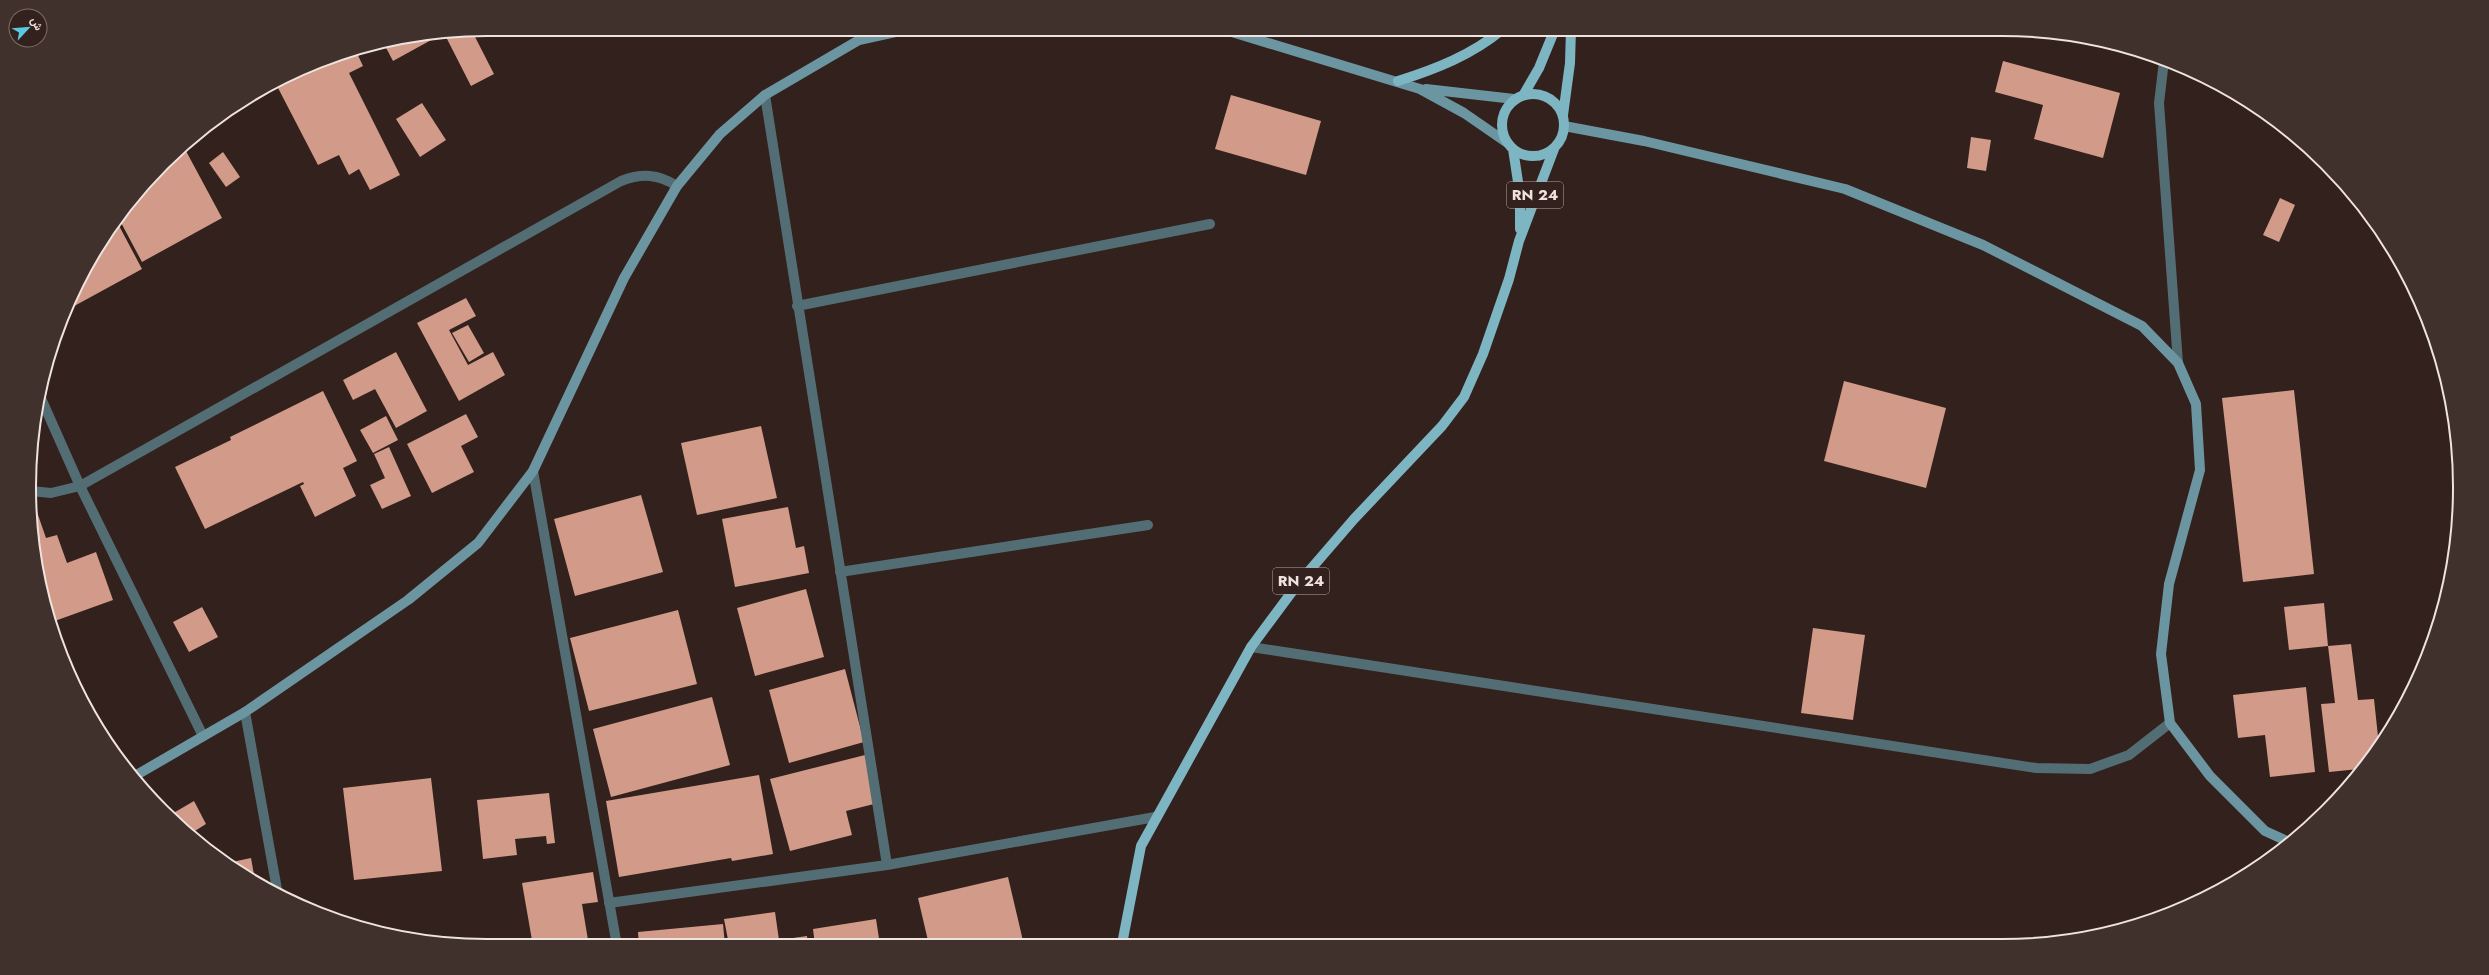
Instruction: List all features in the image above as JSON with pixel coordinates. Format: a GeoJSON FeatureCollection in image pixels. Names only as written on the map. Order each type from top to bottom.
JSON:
{"type":"FeatureCollection","features":[{"type":"Feature","properties":{"kind":"main road"},"geometry":{"type":"LineString","coordinates":[[139,774],[245,712],[408,600],[478,543],[533,471],[624,278],[677,186],[720,134],[765,95],[859,40],[878,36]]}},
{"type":"Feature","properties":{"kind":"main road"},"geometry":{"type":"LineString","coordinates":[[1246,36],[1398,81],[1420,89],[1464,113],[1522,155],[1533,157],[1554,149],[1561,139],[1564,126],[1563,115],[1570,63],[1571,36]]}},
{"type":"Feature","properties":{"kind":"main road"},"geometry":{"type":"LineString","coordinates":[[1398,81],[1432,70],[1464,56],[1493,36]]}},
{"type":"Feature","properties":{"kind":"main road"},"geometry":{"type":"LineString","coordinates":[[1524,94],[1539,68],[1552,36]]}},
{"type":"Feature","properties":{"kind":"main road"},"geometry":{"type":"LineString","coordinates":[[1420,89],[1514,99]]}},
{"type":"Feature","properties":{"kind":"main road"},"geometry":{"type":"LineString","coordinates":[[1509,146],[1501,124],[1507,106],[1514,99],[1524,94],[1536,94],[1547,97],[1557,104],[1563,115]]}},
{"type":"Feature","properties":{"kind":"main road"},"geometry":{"type":"LineString","coordinates":[[1564,126],[1644,141],[1845,189],[1983,245],[2142,326],[2178,363],[2196,404],[2200,470],[2169,584],[2161,654],[2170,723],[2215,782],[2265,831],[2284,840]]}},
{"type":"Feature","properties":{"kind":"main road","name":"RN 24"},"geometry":{"type":"LineString","coordinates":[[1509,146],[1520,195],[1519,241]]}},
{"type":"Feature","properties":{"kind":"main road","name":"RN 24"},"geometry":{"type":"LineString","coordinates":[[1123,939],[1141,846],[1155,817],[1251,646],[1303,579],[1360,513],[1442,426],[1464,397],[1483,354],[1509,279],[1519,241],[1554,149]]}},
{"type":"Feature","properties":{"kind":"street"},"geometry":{"type":"LineString","coordinates":[[2163,66],[2159,103],[2178,363]]}},
{"type":"Feature","properties":{"kind":"street"},"geometry":{"type":"LineString","coordinates":[[765,95],[797,306],[887,865]]}},
{"type":"Feature","properties":{"kind":"street"},"geometry":{"type":"LineString","coordinates":[[36,492],[51,493],[80,486],[621,181],[638,176],[655,176],[677,186]]}},
{"type":"Feature","properties":{"kind":"street"},"geometry":{"type":"LineString","coordinates":[[797,306],[1210,224]]}},
{"type":"Feature","properties":{"kind":"street"},"geometry":{"type":"LineString","coordinates":[[44,405],[80,486],[203,736]]}},
{"type":"Feature","properties":{"kind":"street"},"geometry":{"type":"LineString","coordinates":[[533,471],[616,939]]}},
{"type":"Feature","properties":{"kind":"street"},"geometry":{"type":"LineString","coordinates":[[840,572],[1148,525]]}},
{"type":"Feature","properties":{"kind":"street"},"geometry":{"type":"LineString","coordinates":[[1251,646],[2036,768],[2090,770],[2129,755],[2170,723]]}},
{"type":"Feature","properties":{"kind":"street"},"geometry":{"type":"LineString","coordinates":[[245,712],[276,886]]}},
{"type":"Feature","properties":{"kind":"street"},"geometry":{"type":"LineString","coordinates":[[609,903],[887,865],[1155,817]]}},
{"type":"Feature","properties":{"kind":"building"},"geometry":{"type":"Polygon","coordinates":[[[475,36],[494,74],[471,86],[447,38],[475,36]]]}},
{"type":"Feature","properties":{"kind":"building"},"geometry":{"type":"Polygon","coordinates":[[[432,40],[393,61],[386,48],[432,40]]]}},
{"type":"Feature","properties":{"kind":"building"},"geometry":{"type":"Polygon","coordinates":[[[358,55],[363,66],[349,73],[400,175],[370,190],[359,169],[349,175],[339,155],[318,165],[278,88],[315,70],[358,55]]]}},
{"type":"Feature","properties":{"kind":"building"},"geometry":{"type":"Polygon","coordinates":[[[2003,61],[2120,93],[2103,158],[2034,139],[2043,105],[1995,92],[2003,61]]]}},
{"type":"Feature","properties":{"kind":"building"},"geometry":{"type":"Polygon","coordinates":[[[1231,95],[1321,121],[1306,175],[1215,149],[1231,95]]]}},
{"type":"Feature","properties":{"kind":"building"},"geometry":{"type":"Polygon","coordinates":[[[422,103],[446,140],[420,157],[396,119],[422,103]]]}},
{"type":"Feature","properties":{"kind":"building"},"geometry":{"type":"Polygon","coordinates":[[[1971,137],[1991,140],[1986,171],[1967,168],[1971,137]]]}},
{"type":"Feature","properties":{"kind":"building"},"geometry":{"type":"Polygon","coordinates":[[[186,151],[222,218],[142,262],[122,224],[148,190],[168,168],[186,151]]]}},
{"type":"Feature","properties":{"kind":"building"},"geometry":{"type":"Polygon","coordinates":[[[223,152],[240,177],[226,187],[209,163],[223,152]]]}},
{"type":"Feature","properties":{"kind":"building"},"geometry":{"type":"Polygon","coordinates":[[[2280,198],[2295,205],[2279,242],[2263,235],[2280,198]]]}},
{"type":"Feature","properties":{"kind":"building"},"geometry":{"type":"Polygon","coordinates":[[[119,226],[142,269],[74,306],[96,262],[119,226]]]}},
{"type":"Feature","properties":{"kind":"building"},"geometry":{"type":"Polygon","coordinates":[[[466,298],[476,316],[449,330],[468,365],[493,352],[505,375],[459,401],[417,323],[466,298]]]}},
{"type":"Feature","properties":{"kind":"building"},"geometry":{"type":"Polygon","coordinates":[[[468,325],[484,353],[469,362],[452,333],[468,325]]]}},
{"type":"Feature","properties":{"kind":"building"},"geometry":{"type":"Polygon","coordinates":[[[396,352],[427,411],[396,428],[375,389],[353,400],[343,380],[396,352]]]}},
{"type":"Feature","properties":{"kind":"building"},"geometry":{"type":"Polygon","coordinates":[[[1844,381],[1946,408],[1926,488],[1824,461],[1844,381]]]}},
{"type":"Feature","properties":{"kind":"building"},"geometry":{"type":"Polygon","coordinates":[[[2294,390],[2314,574],[2243,582],[2222,398],[2294,390]]]}},
{"type":"Feature","properties":{"kind":"building"},"geometry":{"type":"Polygon","coordinates":[[[323,391],[357,461],[343,468],[356,496],[315,517],[300,486],[304,484],[303,482],[205,529],[175,467],[231,440],[230,437],[323,391]]]}},
{"type":"Feature","properties":{"kind":"building"},"geometry":{"type":"Polygon","coordinates":[[[466,414],[478,437],[461,446],[474,472],[432,493],[407,444],[466,414]]]}},
{"type":"Feature","properties":{"kind":"building"},"geometry":{"type":"Polygon","coordinates":[[[386,416],[398,440],[373,453],[360,430],[386,416]]]}},
{"type":"Feature","properties":{"kind":"building"},"geometry":{"type":"Polygon","coordinates":[[[761,426],[777,498],[697,515],[681,443],[761,426]]]}},
{"type":"Feature","properties":{"kind":"building"},"geometry":{"type":"Polygon","coordinates":[[[389,447],[411,496],[382,509],[370,485],[385,478],[374,454],[389,447]]]}},
{"type":"Feature","properties":{"kind":"building"},"geometry":{"type":"Polygon","coordinates":[[[641,495],[663,572],[575,596],[554,519],[641,495]]]}},
{"type":"Feature","properties":{"kind":"building"},"geometry":{"type":"Polygon","coordinates":[[[788,507],[796,548],[804,546],[809,573],[735,587],[722,519],[788,507]]]}},
{"type":"Feature","properties":{"kind":"building"},"geometry":{"type":"Polygon","coordinates":[[[37,512],[46,538],[57,535],[67,563],[96,552],[113,600],[56,621],[45,576],[37,512]]]}},
{"type":"Feature","properties":{"kind":"building"},"geometry":{"type":"Polygon","coordinates":[[[806,589],[824,657],[755,676],[737,608],[806,589]]]}},
{"type":"Feature","properties":{"kind":"building"},"geometry":{"type":"Polygon","coordinates":[[[2324,603],[2328,646],[2289,650],[2284,607],[2324,603]]]}},
{"type":"Feature","properties":{"kind":"building"},"geometry":{"type":"Polygon","coordinates":[[[202,607],[218,637],[189,652],[173,622],[202,607]]]}},
{"type":"Feature","properties":{"kind":"building"},"geometry":{"type":"Polygon","coordinates":[[[678,610],[697,684],[589,711],[570,638],[678,610]]]}},
{"type":"Feature","properties":{"kind":"building"},"geometry":{"type":"Polygon","coordinates":[[[1813,628],[1865,635],[1853,720],[1801,713],[1813,628]]]}},
{"type":"Feature","properties":{"kind":"building"},"geometry":{"type":"Polygon","coordinates":[[[2351,644],[2358,700],[2374,699],[2378,736],[2354,770],[2329,772],[2321,704],[2335,703],[2328,646],[2351,644]]]}},
{"type":"Feature","properties":{"kind":"building"},"geometry":{"type":"Polygon","coordinates":[[[845,669],[864,742],[789,763],[769,690],[845,669]]]}},
{"type":"Feature","properties":{"kind":"building"},"geometry":{"type":"Polygon","coordinates":[[[2306,687],[2315,772],[2270,777],[2265,735],[2238,738],[2233,695],[2306,687]]]}},
{"type":"Feature","properties":{"kind":"building"},"geometry":{"type":"Polygon","coordinates":[[[712,697],[730,765],[611,797],[593,729],[712,697]]]}},
{"type":"Feature","properties":{"kind":"building"},"geometry":{"type":"Polygon","coordinates":[[[865,755],[878,803],[846,811],[852,835],[790,851],[770,779],[865,755]]]}},
{"type":"Feature","properties":{"kind":"building"},"geometry":{"type":"Polygon","coordinates":[[[759,775],[773,854],[732,861],[731,858],[619,877],[606,801],[759,775]]]}},
{"type":"Feature","properties":{"kind":"building"},"geometry":{"type":"Polygon","coordinates":[[[431,778],[442,871],[354,880],[343,788],[431,778]]]}},
{"type":"Feature","properties":{"kind":"building"},"geometry":{"type":"Polygon","coordinates":[[[549,793],[555,843],[547,844],[546,836],[515,839],[517,855],[483,859],[477,800],[549,793]]]}},
{"type":"Feature","properties":{"kind":"building"},"geometry":{"type":"Polygon","coordinates":[[[194,801],[206,824],[195,831],[174,813],[194,801]]]}},
{"type":"Feature","properties":{"kind":"building"},"geometry":{"type":"Polygon","coordinates":[[[251,858],[254,874],[237,863],[235,861],[251,858]]]}},
{"type":"Feature","properties":{"kind":"building"},"geometry":{"type":"Polygon","coordinates":[[[593,872],[598,902],[582,904],[588,939],[532,939],[522,883],[593,872]]]}},
{"type":"Feature","properties":{"kind":"building"},"geometry":{"type":"Polygon","coordinates":[[[1008,877],[1023,939],[928,939],[918,898],[1008,877]]]}},
{"type":"Feature","properties":{"kind":"building"},"geometry":{"type":"Polygon","coordinates":[[[775,912],[779,939],[728,939],[724,919],[775,912]]]}},
{"type":"Feature","properties":{"kind":"building"},"geometry":{"type":"Polygon","coordinates":[[[876,919],[879,939],[814,939],[813,929],[876,919]]]}},
{"type":"Feature","properties":{"kind":"building"},"geometry":{"type":"Polygon","coordinates":[[[723,924],[724,939],[638,939],[638,932],[723,924]]]}},
{"type":"Feature","properties":{"kind":"building"},"geometry":{"type":"Polygon","coordinates":[[[807,936],[807,939],[786,939],[807,936]]]}}]}
